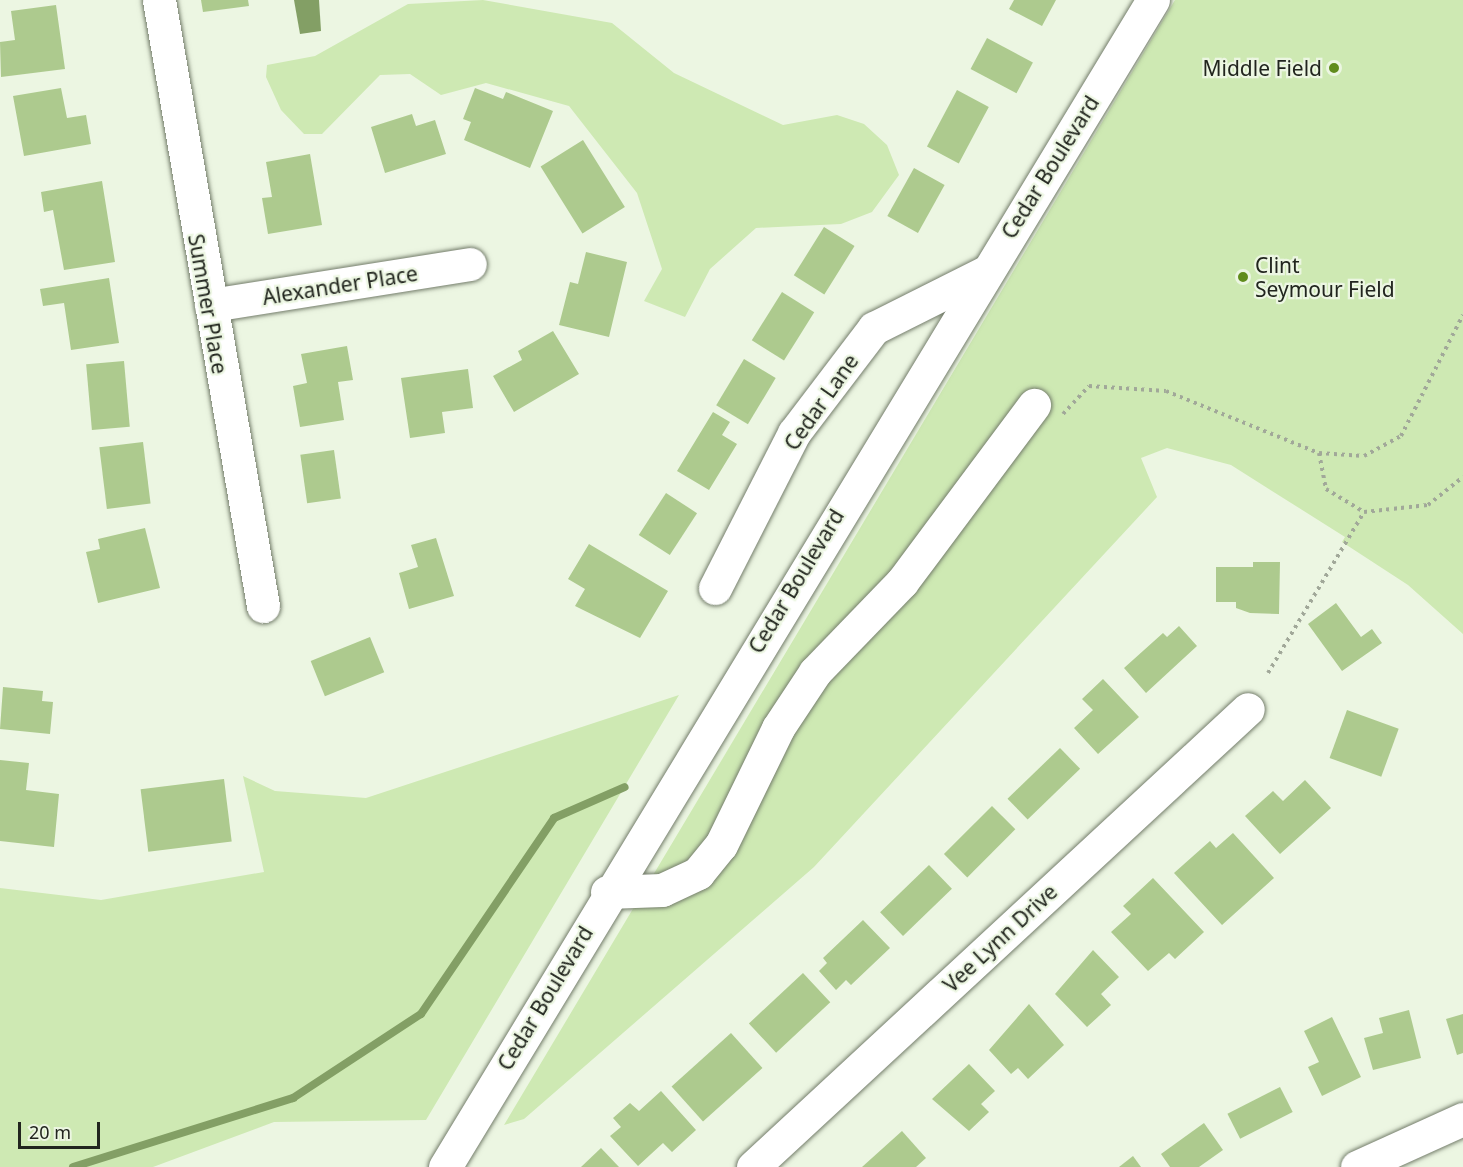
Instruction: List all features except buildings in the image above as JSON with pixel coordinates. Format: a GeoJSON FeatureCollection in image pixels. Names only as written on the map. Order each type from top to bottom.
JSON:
{"type":"FeatureCollection","features":[{"type":"Feature","properties":{"kind":"street","name":"Summer Place"},"geometry":{"type":"LineString","coordinates":[[159,0],[263,606]]}},
{"type":"Feature","properties":{"kind":"street","name":"Cedar Boulevard"},"geometry":{"type":"LineString","coordinates":[[445,1167],[607,892],[1153,0]]}},
{"type":"Feature","properties":{"kind":"street","name":"Alexander Place"},"geometry":{"type":"LineString","coordinates":[[211,305],[470,264]]}},
{"type":"Feature","properties":{"kind":"street","name":"Cedar Lane"},"geometry":{"type":"LineString","coordinates":[[715,588],[794,433],[874,328],[984,273]]}},
{"type":"Feature","properties":{"kind":"street"},"geometry":{"type":"LineString","coordinates":[[607,892],[662,890],[698,873],[721,845],[773,738],[815,672],[902,582],[1034,405]]}},
{"type":"Feature","properties":{"kind":"street","name":"Vee Lynn Drive"},"geometry":{"type":"LineString","coordinates":[[753,1167],[1248,709]]}},
{"type":"Feature","properties":{"kind":"street"},"geometry":{"type":"LineString","coordinates":[[1358,1167],[1463,1119]]}},
{"type":"Feature","properties":{"kind":"path"},"geometry":{"type":"LineString","coordinates":[[1034,405],[1060,418],[1089,386],[1166,391],[1319,453],[1364,456],[1401,436],[1463,315]]}},
{"type":"Feature","properties":{"kind":"path"},"geometry":{"type":"LineString","coordinates":[[1319,453],[1326,489],[1364,512],[1428,505],[1463,477]]}},
{"type":"Feature","properties":{"kind":"path"},"geometry":{"type":"LineString","coordinates":[[1268,673],[1364,512]]}},
{"type":"Feature","properties":{"kind":"shaded area"},"geometry":{"type":"Polygon","coordinates":[[[294,0],[319,0],[321,31],[300,34],[294,0]]]}},
{"type":"Feature","properties":{"kind":"shaded area"},"geometry":{"type":"Polygon","coordinates":[[[483,0],[612,23],[674,73],[783,125],[837,115],[864,124],[887,145],[899,175],[872,212],[841,224],[756,228],[710,269],[685,317],[644,301],[662,269],[637,193],[569,106],[486,83],[441,95],[410,74],[380,75],[322,134],[304,134],[281,110],[266,77],[267,65],[315,56],[408,4],[483,0]]]}},
{"type":"Feature","properties":{"kind":"shaded area"},"geometry":{"type":"Polygon","coordinates":[[[1175,0],[1463,0],[1463,634],[1408,585],[1342,542],[1345,537],[1231,465],[1167,448],[1141,458],[1157,497],[814,867],[524,1119],[504,1125],[1175,0]]]}},
{"type":"Feature","properties":{"kind":"shaded area"},"geometry":{"type":"Polygon","coordinates":[[[679,695],[426,1120],[274,1122],[153,1167],[0,1167],[0,888],[101,900],[264,872],[243,776],[275,791],[366,798],[679,695]]]}},
{"type":"Feature","properties":{"kind":"waterway"},"geometry":{"type":"LineString","coordinates":[[73,1167],[293,1098],[421,1014],[554,818],[625,787]]}},
{"type":"Feature","properties":{"kind":"place","name":"Middle Field"},"geometry":{"type":"Point","coordinates":[1334,68]}},
{"type":"Feature","properties":{"kind":"place","name":"Clint Seymour Field"},"geometry":{"type":"Point","coordinates":[1243,277]}}]}
